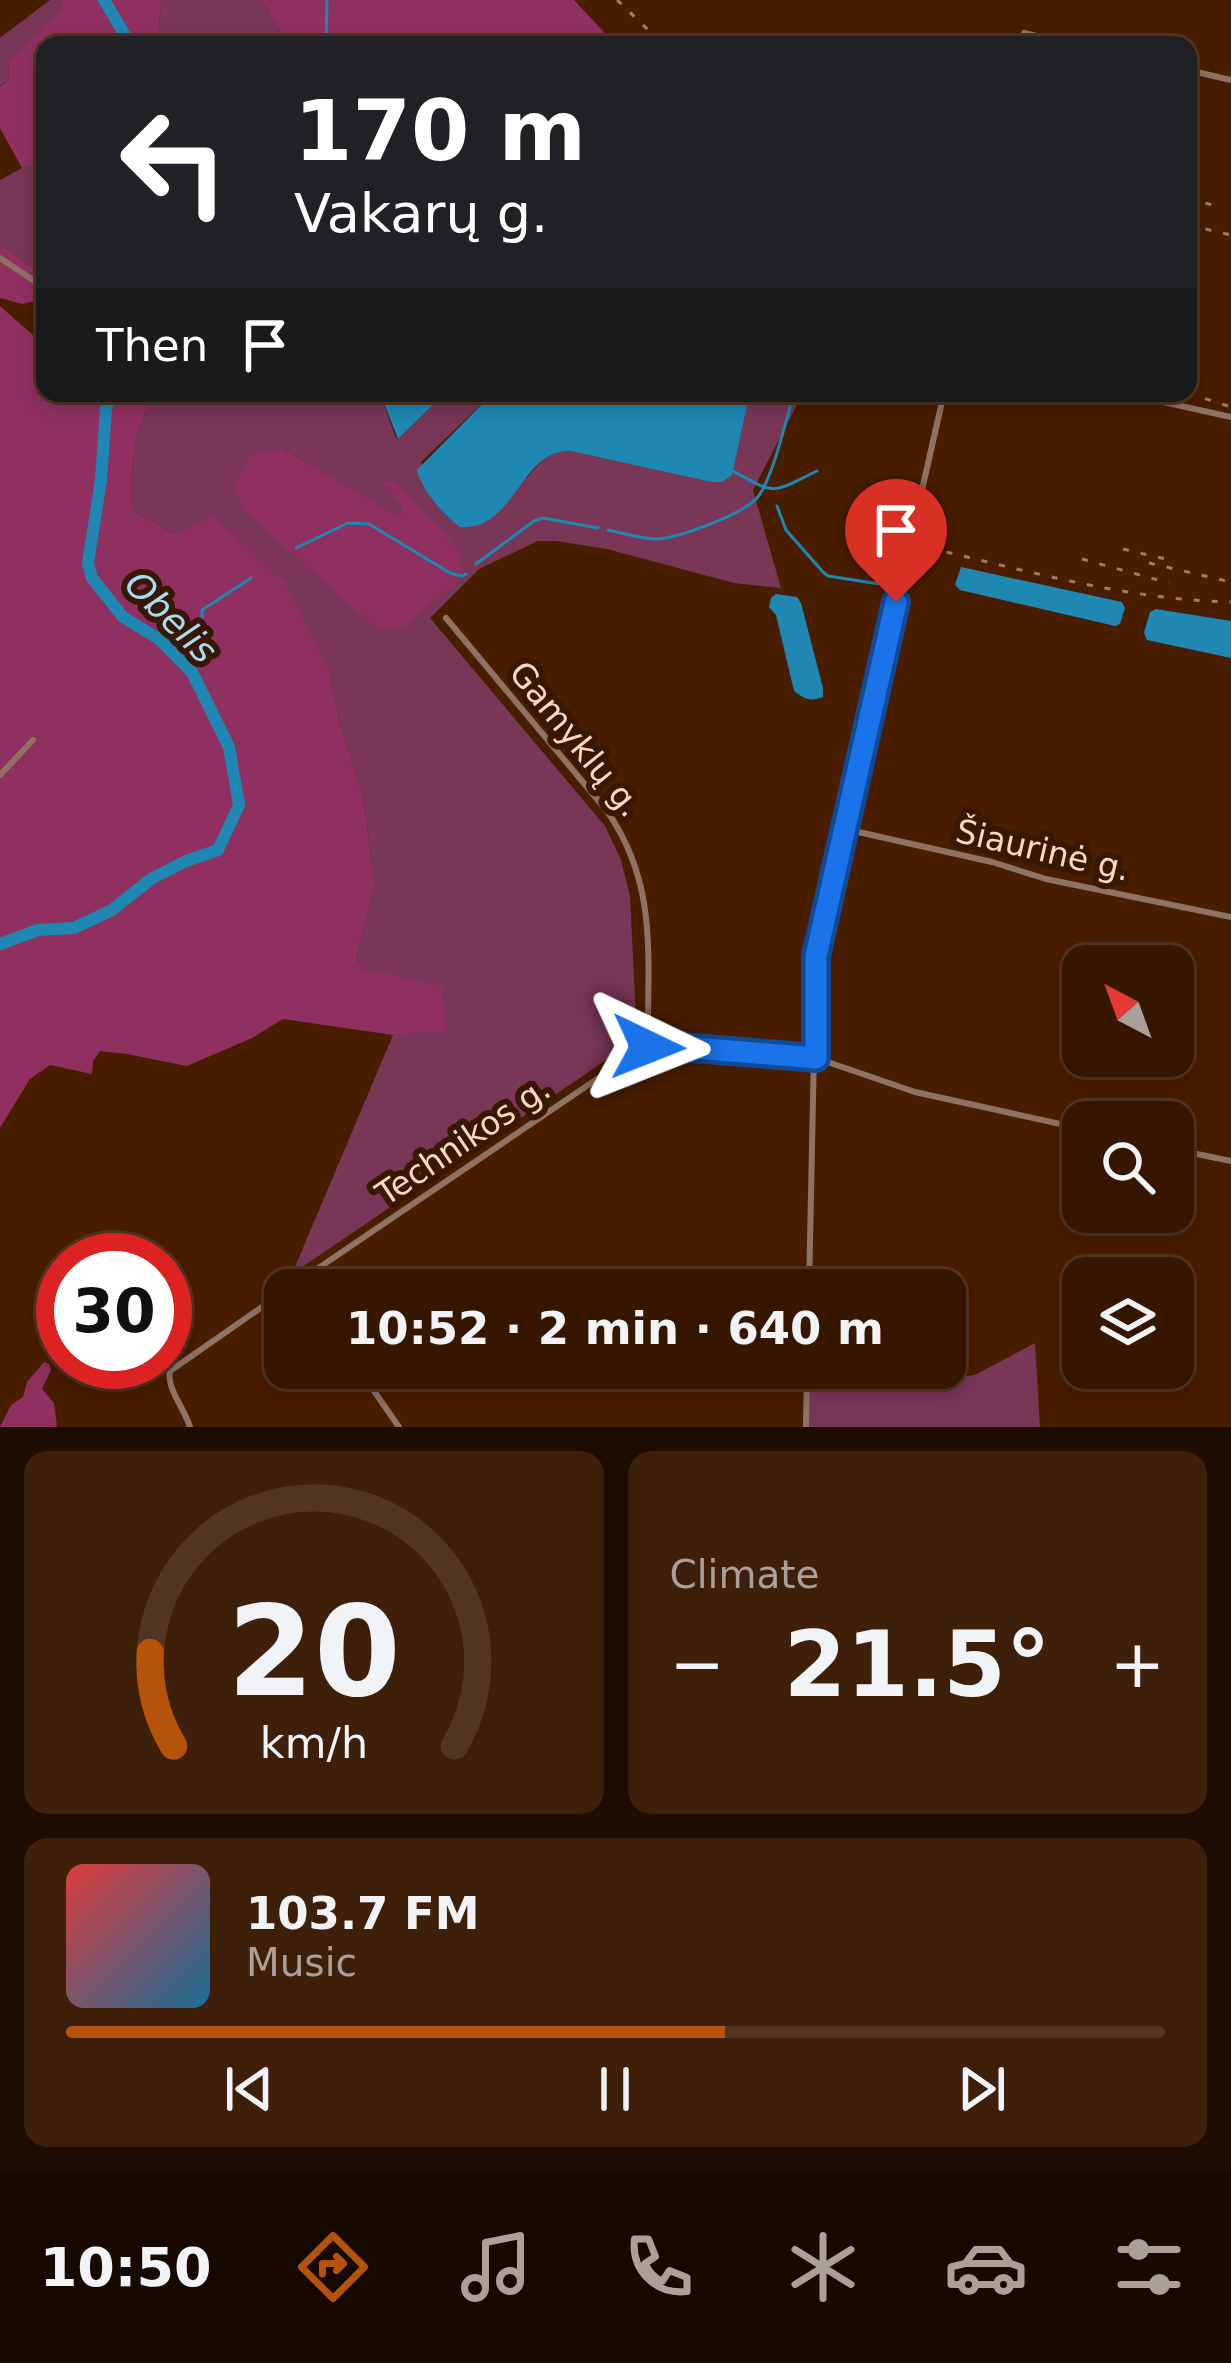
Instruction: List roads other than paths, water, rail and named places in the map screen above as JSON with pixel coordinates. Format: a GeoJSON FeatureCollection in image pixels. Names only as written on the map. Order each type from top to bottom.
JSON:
{"type":"FeatureCollection","features":[{"type":"Feature","properties":{"kind":"street"},"geometry":{"type":"LineString","coordinates":[[1197,72],[1231,80]]}},
{"type":"Feature","properties":{"kind":"street"},"geometry":{"type":"LineString","coordinates":[[0,259],[36,282]]}},
{"type":"Feature","properties":{"kind":"street"},"geometry":{"type":"LineString","coordinates":[[810,1269],[816,956],[942,402]]}},
{"type":"Feature","properties":{"kind":"street"},"geometry":{"type":"LineString","coordinates":[[1164,402],[1231,417]]}},
{"type":"Feature","properties":{"kind":"street","name":"Gamyklų g."},"geometry":{"type":"LineString","coordinates":[[446,618],[626,840],[647,912],[648,1047]]}},
{"type":"Feature","properties":{"kind":"street"},"geometry":{"type":"LineString","coordinates":[[0,775],[33,740]]}},
{"type":"Feature","properties":{"kind":"street","name":"Šiaurinė g."},"geometry":{"type":"LineString","coordinates":[[845,830],[992,862],[1046,879],[1231,916]]}},
{"type":"Feature","properties":{"kind":"street"},"geometry":{"type":"LineString","coordinates":[[648,1047],[816,1058],[916,1092],[1062,1124]]}},
{"type":"Feature","properties":{"kind":"street","name":"Technikos g."},"geometry":{"type":"LineString","coordinates":[[316,1269],[648,1047]]}},
{"type":"Feature","properties":{"kind":"street"},"geometry":{"type":"LineString","coordinates":[[1194,1154],[1231,1162]]}},
{"type":"Feature","properties":{"kind":"street","name":"Technikos g."},"geometry":{"type":"LineString","coordinates":[[190,1427],[169,1375],[264,1305]]}},
{"type":"Feature","properties":{"kind":"street"},"geometry":{"type":"LineString","coordinates":[[372,1389],[398,1427]]}},
{"type":"Feature","properties":{"kind":"street"},"geometry":{"type":"LineString","coordinates":[[806,1427],[807,1389]]}},
{"type":"Feature","properties":{"kind":"water"},"geometry":{"type":"Polygon","coordinates":[[[384,402],[436,402],[398,439],[384,402]]]}},
{"type":"Feature","properties":{"kind":"water"},"geometry":{"type":"Polygon","coordinates":[[[484,402],[747,405],[732,475],[722,482],[570,451],[539,463],[493,517],[460,527],[434,502],[417,470],[484,402]]]}},
{"type":"Feature","properties":{"kind":"water"},"geometry":{"type":"Polygon","coordinates":[[[961,567],[1122,602],[1125,608],[1115,626],[960,590],[955,585],[961,567]]]}},
{"type":"Feature","properties":{"kind":"water"},"geometry":{"type":"Polygon","coordinates":[[[776,594],[797,597],[801,603],[823,697],[808,699],[794,691],[776,615],[769,607],[776,594]]]}},
{"type":"Feature","properties":{"kind":"water"},"geometry":{"type":"Polygon","coordinates":[[[1156,609],[1231,621],[1231,658],[1147,640],[1144,633],[1150,612],[1156,609]]]}},
{"type":"Feature","properties":{"kind":"waterway","name":"Obelis"},"geometry":{"type":"LineString","coordinates":[[104,0],[126,36]]}},
{"type":"Feature","properties":{"kind":"waterway"},"geometry":{"type":"LineString","coordinates":[[326,36],[327,0]]}},
{"type":"Feature","properties":{"kind":"waterway","name":"Obelis"},"geometry":{"type":"LineString","coordinates":[[0,944],[38,930],[74,928],[112,910],[151,879],[218,850],[239,805],[229,747],[192,672],[159,639],[123,617],[92,578],[88,563],[109,402]]}},
{"type":"Feature","properties":{"kind":"waterway"},"geometry":{"type":"LineString","coordinates":[[608,530],[664,538],[708,525],[749,504],[768,477],[791,402]]}},
{"type":"Feature","properties":{"kind":"waterway"},"geometry":{"type":"LineString","coordinates":[[733,471],[775,489],[817,471]]}},
{"type":"Feature","properties":{"kind":"waterway"},"geometry":{"type":"LineString","coordinates":[[777,506],[786,530],[828,576],[886,585],[896,580],[906,539]]}},
{"type":"Feature","properties":{"kind":"waterway"},"geometry":{"type":"LineString","coordinates":[[476,564],[543,518],[598,528]]}},
{"type":"Feature","properties":{"kind":"waterway"},"geometry":{"type":"LineString","coordinates":[[296,548],[348,523],[369,524],[450,573],[466,574]]}},
{"type":"Feature","properties":{"kind":"waterway"},"geometry":{"type":"LineString","coordinates":[[178,658],[202,622],[202,610],[251,578]]}},
{"type":"Feature","properties":{"kind":"railway"},"geometry":{"type":"LineString","coordinates":[[617,0],[655,36]]}},
{"type":"Feature","properties":{"kind":"railway"},"geometry":{"type":"LineString","coordinates":[[1197,201],[1221,207]]}},
{"type":"Feature","properties":{"kind":"railway"},"geometry":{"type":"LineString","coordinates":[[1197,227],[1231,235]]}},
{"type":"Feature","properties":{"kind":"railway"},"geometry":{"type":"LineString","coordinates":[[1197,396],[1231,407]]}},
{"type":"Feature","properties":{"kind":"railway"},"geometry":{"type":"LineString","coordinates":[[929,548],[1117,590],[1231,602]]}},
{"type":"Feature","properties":{"kind":"railway"},"geometry":{"type":"LineString","coordinates":[[1123,549],[1170,560]]}},
{"type":"Feature","properties":{"kind":"railway"},"geometry":{"type":"LineString","coordinates":[[1082,559],[1169,583]]}},
{"type":"Feature","properties":{"kind":"railway"},"geometry":{"type":"LineString","coordinates":[[1149,563],[1231,582]]}}]}
